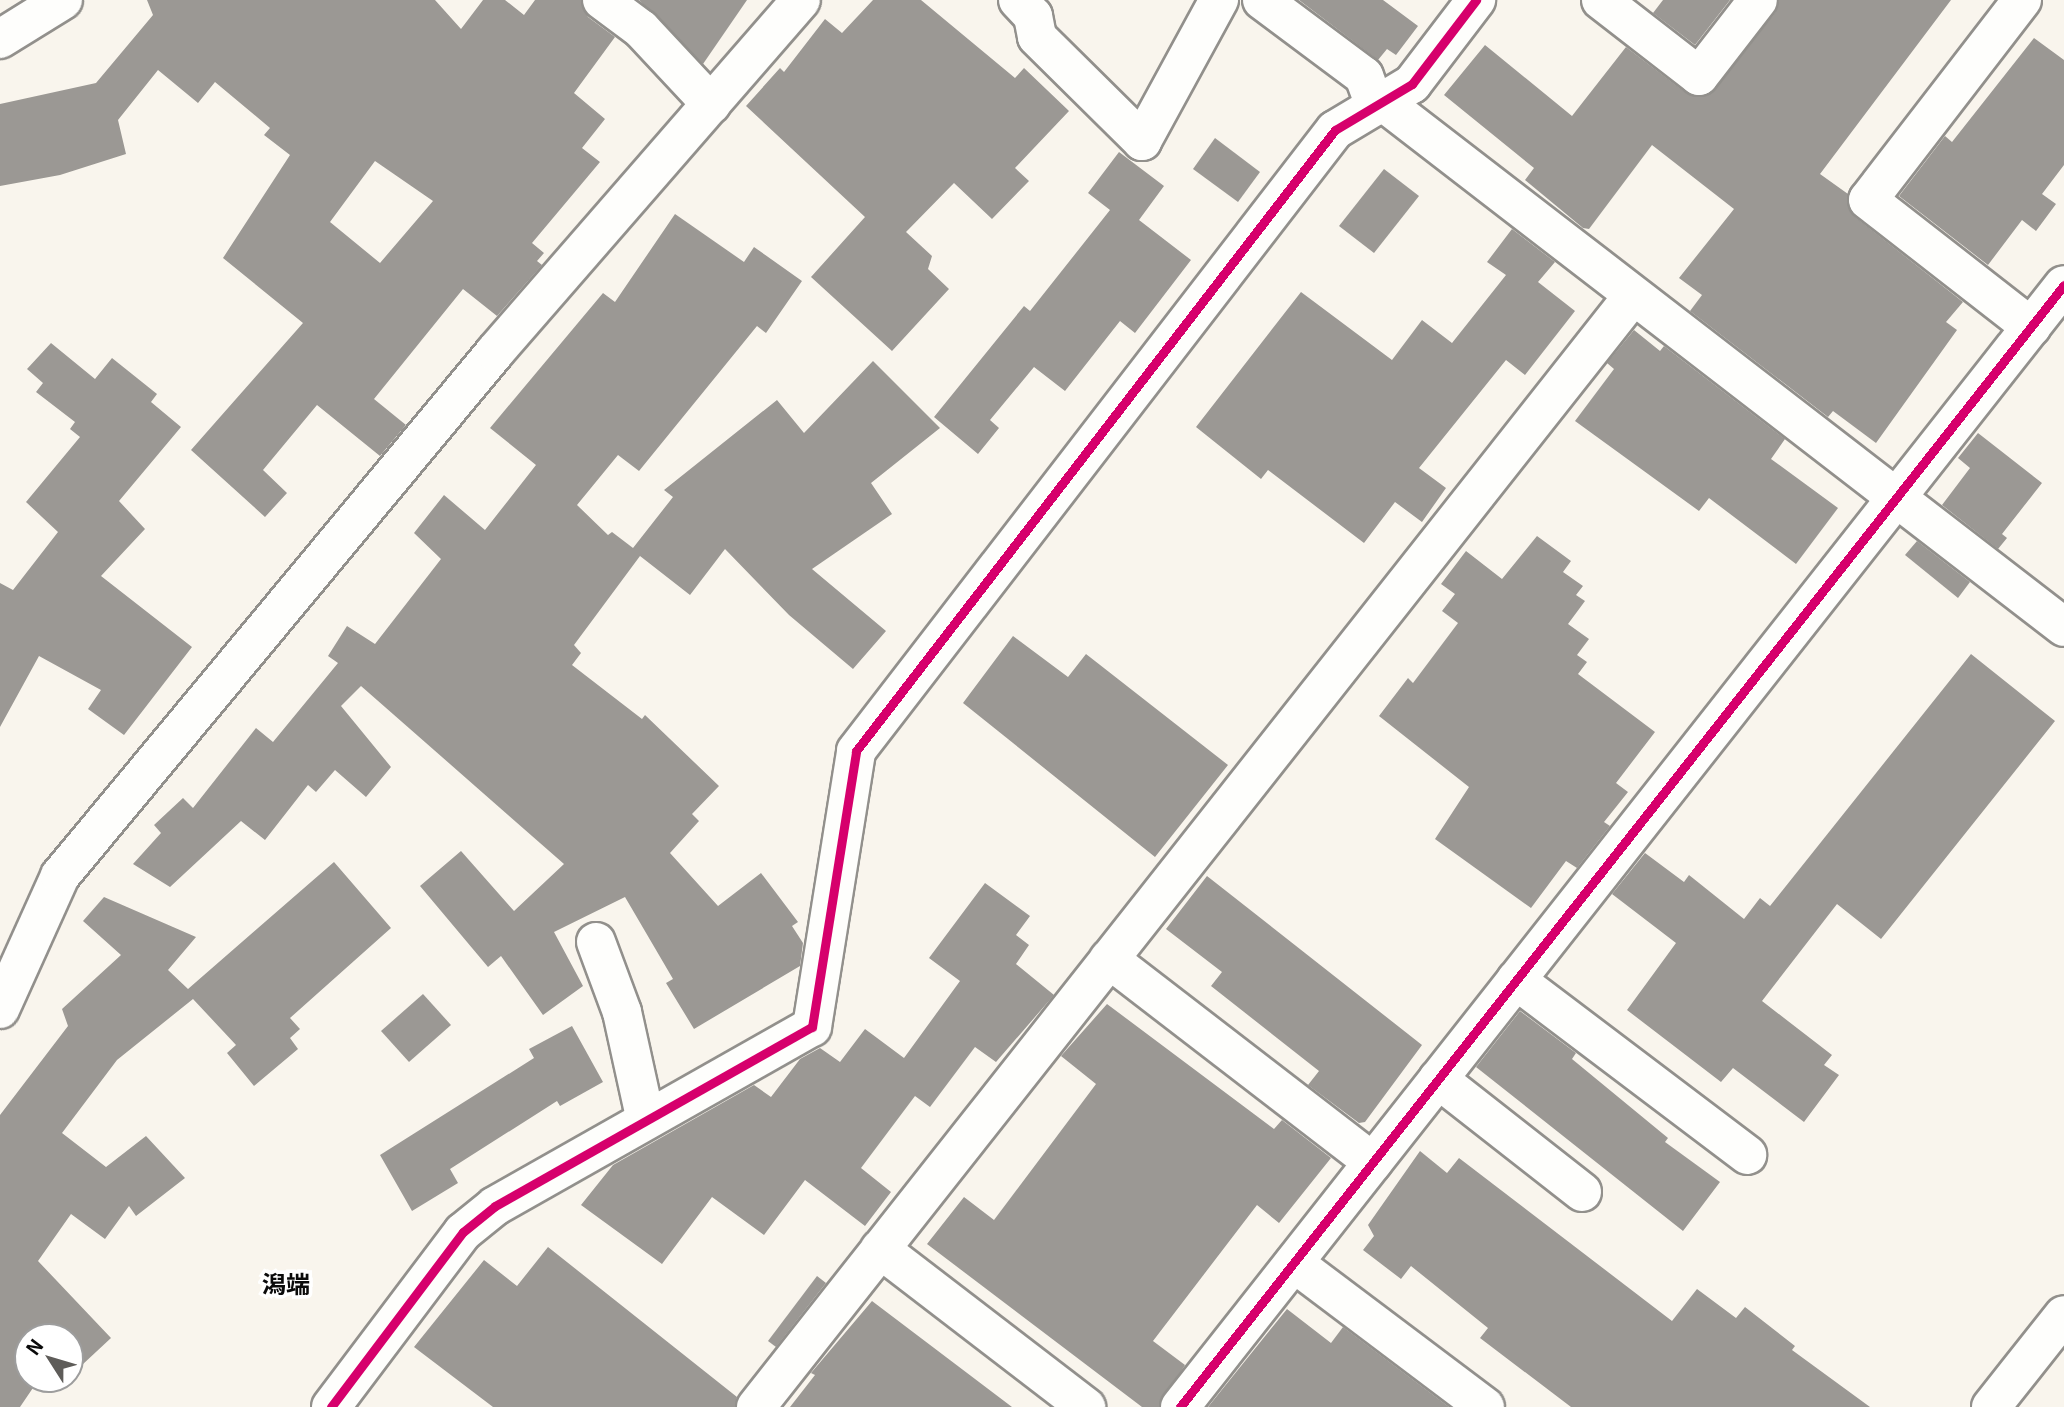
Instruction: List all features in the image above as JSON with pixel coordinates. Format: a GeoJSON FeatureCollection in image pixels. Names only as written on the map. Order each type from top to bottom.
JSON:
{"type":"FeatureCollection","features":[{"type":"Feature","properties":{"kind":"street"},"geometry":{"type":"LineString","coordinates":[[0,39],[63,0]]}},
{"type":"Feature","properties":{"kind":"street"},"geometry":{"type":"LineString","coordinates":[[602,0],[640,29],[711,104]]}},
{"type":"Feature","properties":{"kind":"street"},"geometry":{"type":"LineString","coordinates":[[0,1009],[60,876],[495,352],[801,0]]}},
{"type":"Feature","properties":{"kind":"street"},"geometry":{"type":"LineString","coordinates":[[1018,0],[1033,16],[1037,37],[1142,141],[1219,0]]}},
{"type":"Feature","properties":{"kind":"street"},"geometry":{"type":"LineString","coordinates":[[1262,0],[1364,76],[1379,104],[1632,297],[1899,495],[2064,628]]}},
{"type":"Feature","properties":{"kind":"street"},"geometry":{"type":"LineString","coordinates":[[331,1407],[463,1232],[495,1206],[645,1117],[812,1027],[856,751],[1335,130],[1412,84],[1476,0]]}},
{"type":"Feature","properties":{"kind":"street"},"geometry":{"type":"LineString","coordinates":[[1601,0],[1699,76],[1758,0]]}},
{"type":"Feature","properties":{"kind":"street"},"geometry":{"type":"LineString","coordinates":[[2022,0],[1868,200],[2031,327]]}},
{"type":"Feature","properties":{"kind":"street"},"geometry":{"type":"LineString","coordinates":[[1180,1407],[2064,285]]}},
{"type":"Feature","properties":{"kind":"street"},"geometry":{"type":"LineString","coordinates":[[756,1407],[1632,297]]}},
{"type":"Feature","properties":{"kind":"street"},"geometry":{"type":"LineString","coordinates":[[596,942],[622,1012],[645,1117]]}},
{"type":"Feature","properties":{"kind":"street"},"geometry":{"type":"LineString","coordinates":[[1109,959],[1373,1162]]}},
{"type":"Feature","properties":{"kind":"street"},"geometry":{"type":"LineString","coordinates":[[1516,979],[1746,1155]]}},
{"type":"Feature","properties":{"kind":"street"},"geometry":{"type":"LineString","coordinates":[[1438,1079],[1582,1192]]}},
{"type":"Feature","properties":{"kind":"street"},"geometry":{"type":"LineString","coordinates":[[880,1249],[1087,1407]]}},
{"type":"Feature","properties":{"kind":"street"},"geometry":{"type":"LineString","coordinates":[[1294,1263],[1485,1407]]}},
{"type":"Feature","properties":{"kind":"street"},"geometry":{"type":"LineString","coordinates":[[1992,1407],[2064,1315]]}},
{"type":"Feature","properties":{"kind":"building"},"geometry":{"type":"Polygon","coordinates":[[[147,0],[435,0],[461,29],[483,0],[505,0],[524,15],[535,0],[581,0],[588,17],[615,37],[574,93],[605,119],[582,148],[600,162],[532,243],[544,253],[537,261],[542,265],[497,316],[463,289],[374,399],[406,425],[380,456],[317,405],[263,470],[287,493],[265,517],[191,450],[303,323],[223,258],[290,155],[264,135],[270,128],[215,82],[198,103],[158,70],[118,120],[126,154],[60,175],[0,186],[0,104],[96,83],[153,15],[147,0]],[[375,161],[330,222],[380,263],[433,201],[375,161]]]}},
{"type":"Feature","properties":{"kind":"building"},"geometry":{"type":"Polygon","coordinates":[[[639,0],[747,0],[703,64],[639,0]]]}},
{"type":"Feature","properties":{"kind":"building"},"geometry":{"type":"Polygon","coordinates":[[[873,0],[921,0],[1015,78],[1024,68],[1069,111],[1015,168],[1029,181],[992,219],[954,183],[906,232],[932,256],[928,269],[949,289],[892,351],[811,277],[865,217],[746,106],[780,68],[784,72],[825,19],[842,33],[873,0]]]}},
{"type":"Feature","properties":{"kind":"building"},"geometry":{"type":"Polygon","coordinates":[[[1299,0],[1383,0],[1418,26],[1396,55],[1387,49],[1378,60],[1299,0]]]}},
{"type":"Feature","properties":{"kind":"building"},"geometry":{"type":"Polygon","coordinates":[[[1663,0],[1730,0],[1695,45],[1653,13],[1663,0]]]}},
{"type":"Feature","properties":{"kind":"building"},"geometry":{"type":"Polygon","coordinates":[[[1779,0],[1951,0],[1820,174],[1848,194],[1855,217],[1963,302],[1946,322],[1957,330],[1876,443],[1833,411],[1828,417],[1690,311],[1702,295],[1679,278],[1734,209],[1652,145],[1589,229],[1583,228],[1525,180],[1534,168],[1444,95],[1485,45],[1572,116],[1626,47],[1686,93],[1707,96],[1775,13],[1779,0]]]}},
{"type":"Feature","properties":{"kind":"building"},"geometry":{"type":"Polygon","coordinates":[[[2034,38],[2064,60],[2064,165],[2042,194],[2056,204],[2036,231],[2022,220],[1988,265],[1899,196],[1945,136],[1952,142],[2034,38]]]}},
{"type":"Feature","properties":{"kind":"building"},"geometry":{"type":"Polygon","coordinates":[[[1215,138],[1260,172],[1238,202],[1193,169],[1215,138]]]}},
{"type":"Feature","properties":{"kind":"building"},"geometry":{"type":"Polygon","coordinates":[[[1119,152],[1164,186],[1139,220],[1191,260],[1135,333],[1120,321],[1065,391],[1034,367],[990,420],[999,428],[978,454],[934,417],[1024,306],[1030,311],[1110,210],[1088,193],[1119,152]]]}},
{"type":"Feature","properties":{"kind":"building"},"geometry":{"type":"Polygon","coordinates":[[[1384,169],[1419,196],[1374,253],[1339,226],[1384,169]]]}},
{"type":"Feature","properties":{"kind":"building"},"geometry":{"type":"Polygon","coordinates":[[[675,214],[744,262],[754,247],[802,281],[766,333],[757,326],[639,471],[618,455],[577,505],[608,535],[612,532],[633,548],[673,497],[664,490],[777,400],[804,433],[873,361],[940,428],[871,483],[892,514],[812,569],[886,631],[853,669],[789,615],[725,549],[690,595],[640,556],[574,645],[581,653],[572,665],[642,719],[645,715],[719,786],[692,814],[699,821],[670,853],[718,906],[761,873],[798,922],[792,926],[803,943],[800,966],[694,1029],[666,983],[673,979],[625,897],[554,932],[583,986],[543,1015],[501,956],[488,967],[420,886],[461,851],[514,911],[564,864],[361,686],[341,706],[391,767],[366,797],[335,770],[316,792],[308,785],[265,840],[241,821],[170,887],[133,864],[161,833],[154,825],[183,798],[193,808],[256,728],[273,742],[338,663],[328,656],[347,626],[375,644],[441,559],[414,533],[444,495],[485,530],[536,465],[490,428],[603,293],[615,302],[675,214]]]}},
{"type":"Feature","properties":{"kind":"building"},"geometry":{"type":"Polygon","coordinates":[[[1512,229],[1555,262],[1538,282],[1575,311],[1525,375],[1506,360],[1419,468],[1446,488],[1422,522],[1395,502],[1364,543],[1268,470],[1261,479],[1196,427],[1301,292],[1392,360],[1422,320],[1452,343],[1506,275],[1487,262],[1512,229]]]}},
{"type":"Feature","properties":{"kind":"building"},"geometry":{"type":"Polygon","coordinates":[[[1634,330],[1660,351],[1664,346],[1785,439],[1771,459],[1838,508],[1796,564],[1709,498],[1699,511],[1575,421],[1614,369],[1607,363],[1634,330]]]}},
{"type":"Feature","properties":{"kind":"building"},"geometry":{"type":"Polygon","coordinates":[[[51,343],[95,379],[112,358],[157,394],[151,402],[181,427],[119,501],[145,529],[101,576],[192,647],[124,735],[88,709],[101,690],[39,656],[0,727],[0,583],[13,590],[58,532],[26,502],[80,437],[70,429],[75,422],[36,392],[43,383],[27,369],[51,343]]]}},
{"type":"Feature","properties":{"kind":"building"},"geometry":{"type":"Polygon","coordinates":[[[1978,433],[2042,483],[2002,534],[2007,538],[1998,549],[1942,505],[1970,468],[1958,458],[1978,433]]]}},
{"type":"Feature","properties":{"kind":"building"},"geometry":{"type":"Polygon","coordinates":[[[1537,536],[1571,561],[1563,572],[1583,586],[1576,595],[1585,601],[1568,624],[1589,639],[1577,655],[1587,662],[1578,674],[1655,732],[1616,783],[1628,792],[1604,822],[1610,826],[1577,868],[1566,861],[1531,908],[1435,839],[1469,787],[1379,716],[1408,678],[1413,683],[1458,623],[1442,611],[1455,594],[1441,584],[1466,551],[1502,579],[1537,536]]]}},
{"type":"Feature","properties":{"kind":"building"},"geometry":{"type":"Polygon","coordinates":[[[1917,541],[1970,582],[1958,598],[1905,555],[1917,541]]]}},
{"type":"Feature","properties":{"kind":"building"},"geometry":{"type":"Polygon","coordinates":[[[1013,636],[1068,677],[1086,654],[1228,765],[1155,857],[963,703],[1013,636]]]}},
{"type":"Feature","properties":{"kind":"building"},"geometry":{"type":"Polygon","coordinates":[[[1971,654],[2055,721],[1881,939],[1837,904],[1762,1001],[1832,1055],[1824,1065],[1839,1075],[1804,1122],[1733,1068],[1721,1082],[1627,1010],[1676,943],[1612,894],[1645,853],[1684,882],[1689,875],[1744,919],[1760,898],[1770,906],[1971,654]]]}},
{"type":"Feature","properties":{"kind":"building"},"geometry":{"type":"Polygon","coordinates":[[[334,862],[391,928],[290,1018],[300,1029],[290,1038],[298,1049],[254,1086],[227,1053],[236,1045],[193,999],[117,1060],[62,1133],[106,1167],[146,1136],[185,1178],[136,1216],[129,1206],[105,1239],[71,1214],[38,1261],[111,1338],[84,1363],[84,1323],[14,1323],[14,1393],[30,1393],[20,1407],[0,1407],[0,1115],[68,1026],[62,1009],[121,955],[83,921],[104,897],[196,937],[168,970],[188,989],[334,862]]]}},
{"type":"Feature","properties":{"kind":"building"},"geometry":{"type":"Polygon","coordinates":[[[1207,876],[1422,1045],[1365,1122],[1359,1123],[1308,1085],[1319,1071],[1211,986],[1222,972],[1166,929],[1207,876]]]}},
{"type":"Feature","properties":{"kind":"building"},"geometry":{"type":"Polygon","coordinates":[[[985,883],[1030,916],[1016,935],[1029,945],[1016,964],[1054,995],[996,1062],[975,1047],[930,1107],[915,1096],[861,1168],[891,1192],[865,1226],[805,1180],[764,1235],[712,1197],[662,1264],[581,1205],[613,1165],[754,1085],[771,1097],[800,1059],[820,1048],[840,1062],[865,1029],[904,1058],[960,981],[929,958],[985,883]]]}},
{"type":"Feature","properties":{"kind":"building"},"geometry":{"type":"Polygon","coordinates":[[[423,994],[451,1025],[409,1062],[381,1031],[423,994]]]}},
{"type":"Feature","properties":{"kind":"building"},"geometry":{"type":"Polygon","coordinates":[[[1107,1004],[1274,1129],[1282,1120],[1331,1158],[1279,1223],[1257,1205],[1153,1341],[1185,1365],[1159,1407],[1142,1407],[927,1244],[964,1197],[994,1220],[1096,1084],[1061,1056],[1107,1004]]]}},
{"type":"Feature","properties":{"kind":"building"},"geometry":{"type":"Polygon","coordinates":[[[1520,1011],[1576,1053],[1572,1059],[1668,1138],[1665,1142],[1720,1182],[1683,1231],[1476,1067],[1520,1011]]]}},
{"type":"Feature","properties":{"kind":"building"},"geometry":{"type":"Polygon","coordinates":[[[572,1026],[603,1082],[560,1106],[557,1101],[450,1169],[458,1183],[412,1211],[380,1155],[534,1058],[529,1049],[572,1026]]]}},
{"type":"Feature","properties":{"kind":"building"},"geometry":{"type":"Polygon","coordinates":[[[1420,1151],[1447,1173],[1459,1158],[1672,1321],[1697,1289],[1736,1318],[1745,1307],[1795,1346],[1792,1350],[1870,1407],[1571,1407],[1480,1338],[1488,1328],[1411,1266],[1401,1279],[1363,1250],[1374,1236],[1368,1225],[1420,1151]]]}},
{"type":"Feature","properties":{"kind":"building"},"geometry":{"type":"Polygon","coordinates":[[[548,1247],[737,1397],[735,1407],[493,1407],[414,1347],[484,1260],[517,1286],[548,1247]]]}},
{"type":"Feature","properties":{"kind":"building"},"geometry":{"type":"Polygon","coordinates":[[[817,1276],[826,1283],[776,1347],[768,1341],[817,1276]]]}},
{"type":"Feature","properties":{"kind":"building"},"geometry":{"type":"Polygon","coordinates":[[[872,1301],[1012,1407],[790,1407],[815,1375],[811,1373],[872,1301]]]}},
{"type":"Feature","properties":{"kind":"building"},"geometry":{"type":"Polygon","coordinates":[[[1287,1309],[1331,1343],[1343,1327],[1449,1407],[1208,1407],[1287,1309]]]}},
{"type":"Feature","properties":{"kind":"cycle path"},"geometry":{"type":"LineString","coordinates":[[331,1407],[463,1232],[495,1206],[812,1027],[856,751],[1335,130],[1412,84],[1476,0]]}},
{"type":"Feature","properties":{"kind":"cycle path"},"geometry":{"type":"LineString","coordinates":[[1180,1407],[2064,285]]}},
{"type":"Feature","properties":{"kind":"district","name":"潟端"},"geometry":{"type":"Point","coordinates":[286,1283]}}]}
